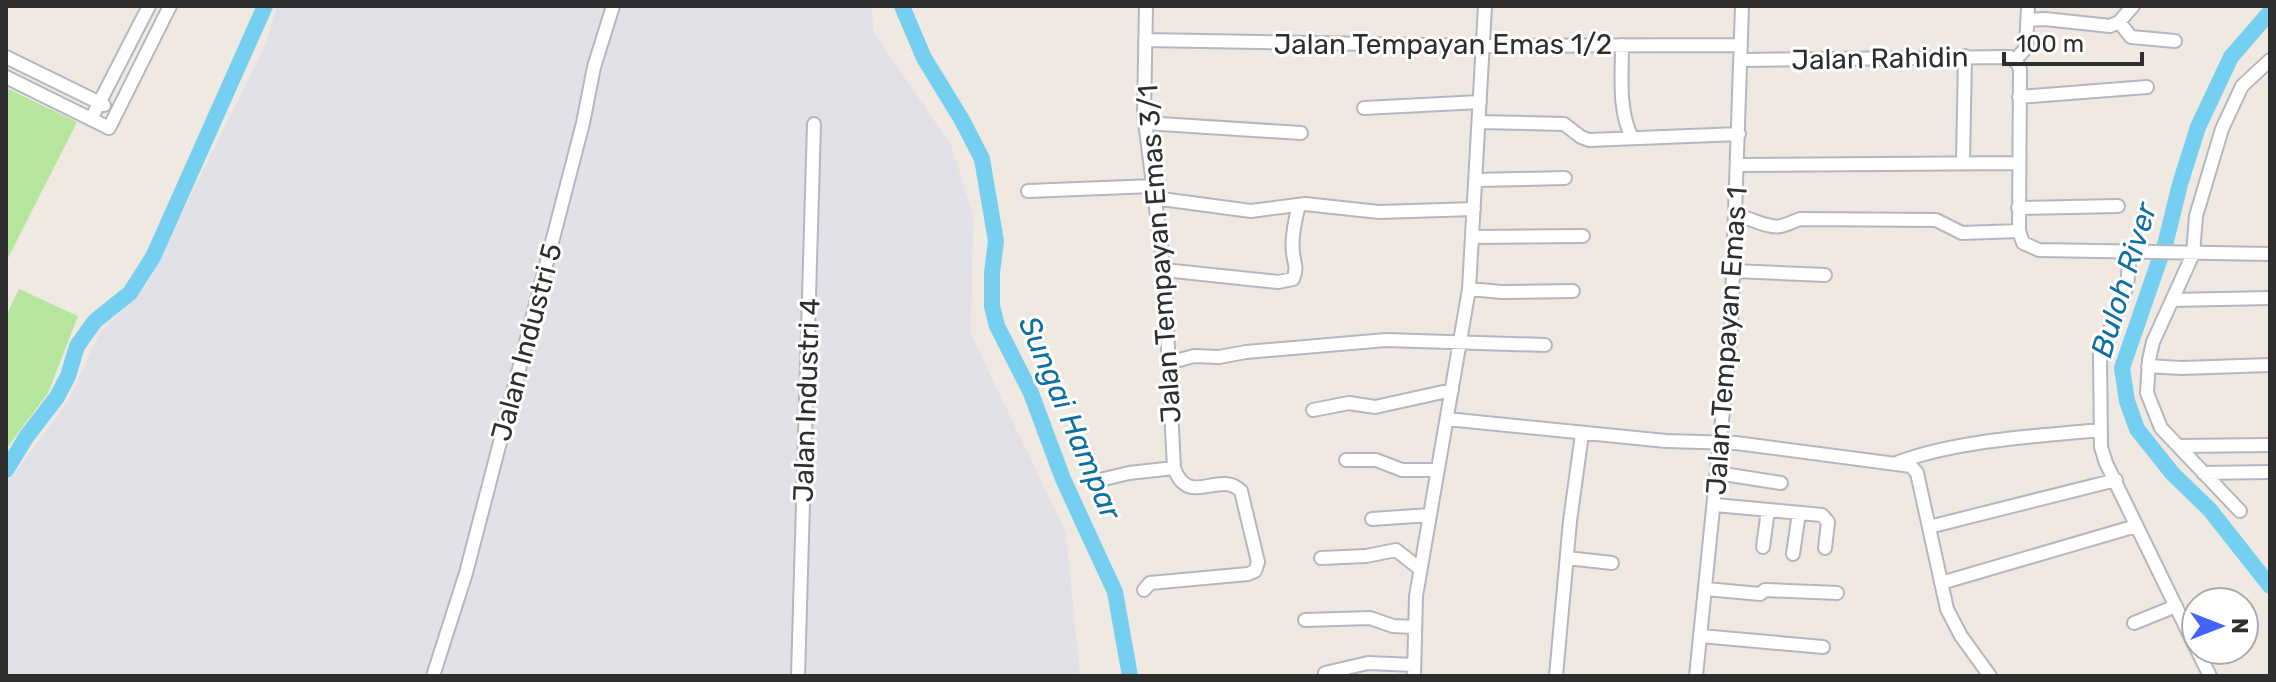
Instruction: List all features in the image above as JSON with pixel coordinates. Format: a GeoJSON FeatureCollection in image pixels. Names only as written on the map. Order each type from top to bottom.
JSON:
{"type":"FeatureCollection","features":[{"type":"Feature","properties":{"kind":"street"},"geometry":{"type":"LineString","coordinates":[[91,119],[149,6]]}},
{"type":"Feature","properties":{"kind":"street"},"geometry":{"type":"LineString","coordinates":[[6,77],[109,128],[170,6]]}},
{"type":"Feature","properties":{"kind":"street","name":"Jalan Industri 5"},"geometry":{"type":"LineString","coordinates":[[433,676],[466,573],[583,123],[594,67],[613,6]]}},
{"type":"Feature","properties":{"kind":"street","name":"Jalan Tempayan Emas 3/1"},"geometry":{"type":"LineString","coordinates":[[1146,6],[1145,123],[1164,270],[1174,468]]}},
{"type":"Feature","properties":{"kind":"street"},"geometry":{"type":"LineString","coordinates":[[1325,673],[1368,663],[1414,671],[1414,627],[1420,569],[1469,289],[1485,6]]}},
{"type":"Feature","properties":{"kind":"street","name":"Jalan Tempayan Emas 1"},"geometry":{"type":"LineString","coordinates":[[1696,676],[1731,332],[1742,6]]}},
{"type":"Feature","properties":{"kind":"street"},"geometry":{"type":"LineString","coordinates":[[2028,6],[2026,48],[2015,60],[2020,70],[2018,208],[2023,243],[2039,250],[2270,254]]}},
{"type":"Feature","properties":{"kind":"street"},"geometry":{"type":"LineString","coordinates":[[2028,20],[2110,26],[2119,22],[2133,6]]}},
{"type":"Feature","properties":{"kind":"street"},"geometry":{"type":"LineString","coordinates":[[2119,22],[2131,37],[2175,41]]}},
{"type":"Feature","properties":{"kind":"street","name":"Jalan Tempayan Emas 1/2"},"geometry":{"type":"LineString","coordinates":[[1145,40],[1483,46],[1741,45]]}},
{"type":"Feature","properties":{"kind":"street"},"geometry":{"type":"LineString","coordinates":[[1622,45],[1622,107],[1632,138]]}},
{"type":"Feature","properties":{"kind":"street"},"geometry":{"type":"LineString","coordinates":[[1963,163],[1965,56]]}},
{"type":"Feature","properties":{"kind":"street","name":"Jalan Rahidin"},"geometry":{"type":"LineString","coordinates":[[1741,60],[2004,56],[2015,60]]}},
{"type":"Feature","properties":{"kind":"street"},"geometry":{"type":"LineString","coordinates":[[6,57],[118,111]]}},
{"type":"Feature","properties":{"kind":"street"},"geometry":{"type":"LineString","coordinates":[[2240,511],[2161,428],[2147,393],[2148,366],[2153,342],[2189,254],[2196,216],[2222,129],[2242,86],[2270,60]]}},
{"type":"Feature","properties":{"kind":"street"},"geometry":{"type":"LineString","coordinates":[[2019,97],[2147,87]]}},
{"type":"Feature","properties":{"kind":"street"},"geometry":{"type":"LineString","coordinates":[[1364,108],[1480,102]]}},
{"type":"Feature","properties":{"kind":"street"},"geometry":{"type":"LineString","coordinates":[[1479,122],[1561,123],[1589,140],[1739,134]]}},
{"type":"Feature","properties":{"kind":"street"},"geometry":{"type":"LineString","coordinates":[[1145,123],[1301,133]]}},
{"type":"Feature","properties":{"kind":"street","name":"Jalan Industri 4"},"geometry":{"type":"LineString","coordinates":[[798,676],[814,124]]}},
{"type":"Feature","properties":{"kind":"street"},"geometry":{"type":"LineString","coordinates":[[1738,165],[2019,163]]}},
{"type":"Feature","properties":{"kind":"street"},"geometry":{"type":"LineString","coordinates":[[1476,180],[1565,178]]}},
{"type":"Feature","properties":{"kind":"street"},"geometry":{"type":"LineString","coordinates":[[1028,191],[1154,192],[1251,211],[1299,205],[1379,212],[1474,209]]}},
{"type":"Feature","properties":{"kind":"street"},"geometry":{"type":"LineString","coordinates":[[1164,270],[1278,282],[1293,279],[1297,263],[1292,250],[1299,205]]}},
{"type":"Feature","properties":{"kind":"street"},"geometry":{"type":"LineString","coordinates":[[2018,208],[2118,206]]}},
{"type":"Feature","properties":{"kind":"street"},"geometry":{"type":"LineString","coordinates":[[1736,216],[1748,217],[1771,227],[1800,219],[1936,220],[1962,233],[2019,231]]}},
{"type":"Feature","properties":{"kind":"street"},"geometry":{"type":"LineString","coordinates":[[1472,237],[1583,236]]}},
{"type":"Feature","properties":{"kind":"street"},"geometry":{"type":"LineString","coordinates":[[2136,253],[2127,286],[2100,355],[2101,430],[2106,463],[2180,615]]}},
{"type":"Feature","properties":{"kind":"street"},"geometry":{"type":"LineString","coordinates":[[1734,271],[1825,275]]}},
{"type":"Feature","properties":{"kind":"street"},"geometry":{"type":"LineString","coordinates":[[1469,289],[1573,291]]}},
{"type":"Feature","properties":{"kind":"street"},"geometry":{"type":"LineString","coordinates":[[2172,300],[2270,298]]}},
{"type":"Feature","properties":{"kind":"street"},"geometry":{"type":"LineString","coordinates":[[1168,363],[1194,356],[1219,357],[1386,340],[1545,345]]}},
{"type":"Feature","properties":{"kind":"street"},"geometry":{"type":"LineString","coordinates":[[2148,366],[2270,365]]}},
{"type":"Feature","properties":{"kind":"street"},"geometry":{"type":"LineString","coordinates":[[1313,410],[1355,403],[1375,407],[1452,390]]}},
{"type":"Feature","properties":{"kind":"street"},"geometry":{"type":"LineString","coordinates":[[1447,419],[1582,434],[1736,443],[1896,463],[1915,469],[1932,460],[1977,453]]}},
{"type":"Feature","properties":{"kind":"street"},"geometry":{"type":"LineString","coordinates":[[1896,463],[1919,455],[2025,437],[2101,430]]}},
{"type":"Feature","properties":{"kind":"street"},"geometry":{"type":"LineString","coordinates":[[1556,676],[1582,434]]}},
{"type":"Feature","properties":{"kind":"street"},"geometry":{"type":"LineString","coordinates":[[2179,446],[2270,445]]}},
{"type":"Feature","properties":{"kind":"street"},"geometry":{"type":"LineString","coordinates":[[1346,460],[1376,460],[1402,470],[1438,470]]}},
{"type":"Feature","properties":{"kind":"street"},"geometry":{"type":"LineString","coordinates":[[1104,479],[1174,468],[1181,483],[1187,487],[1227,484],[1236,485],[1241,491],[1258,567],[1248,574],[1150,583],[1144,590]]}},
{"type":"Feature","properties":{"kind":"street"},"geometry":{"type":"LineString","coordinates":[[1915,469],[1947,609],[1961,636],[1990,676]]}},
{"type":"Feature","properties":{"kind":"street"},"geometry":{"type":"LineString","coordinates":[[2203,473],[2270,472]]}},
{"type":"Feature","properties":{"kind":"street"},"geometry":{"type":"LineString","coordinates":[[1717,473],[1781,483]]}},
{"type":"Feature","properties":{"kind":"street"},"geometry":{"type":"LineString","coordinates":[[1929,527],[2116,480]]}},
{"type":"Feature","properties":{"kind":"street"},"geometry":{"type":"LineString","coordinates":[[1715,505],[1822,515],[1827,519],[1825,548]]}},
{"type":"Feature","properties":{"kind":"street"},"geometry":{"type":"LineString","coordinates":[[1763,547],[1768,510]]}},
{"type":"Feature","properties":{"kind":"street"},"geometry":{"type":"LineString","coordinates":[[1793,554],[1799,513]]}},
{"type":"Feature","properties":{"kind":"street"},"geometry":{"type":"LineString","coordinates":[[1372,519],[1430,515]]}},
{"type":"Feature","properties":{"kind":"street"},"geometry":{"type":"LineString","coordinates":[[1941,583],[2136,526]]}},
{"type":"Feature","properties":{"kind":"street"},"geometry":{"type":"LineString","coordinates":[[1321,558],[1366,556],[1396,550],[1420,569]]}},
{"type":"Feature","properties":{"kind":"street"},"geometry":{"type":"LineString","coordinates":[[1567,558],[1612,563]]}},
{"type":"Feature","properties":{"kind":"street"},"geometry":{"type":"LineString","coordinates":[[1706,589],[1760,594],[1765,590],[1837,593]]}},
{"type":"Feature","properties":{"kind":"street"},"geometry":{"type":"LineString","coordinates":[[2134,623],[2176,606]]}},
{"type":"Feature","properties":{"kind":"street"},"geometry":{"type":"LineString","coordinates":[[1305,620],[1370,618],[1393,626],[1414,627]]}},
{"type":"Feature","properties":{"kind":"street"},"geometry":{"type":"LineString","coordinates":[[1701,636],[1823,647]]}},
{"type":"Feature","properties":{"kind":"shaded area"},"geometry":{"type":"Polygon","coordinates":[[[277,6],[872,6],[873,31],[952,147],[973,216],[971,335],[1066,532],[1080,676],[6,676],[6,485],[68,401],[99,334],[145,287],[265,46],[277,6]]]}},
{"type":"Feature","properties":{"kind":"green space"},"geometry":{"type":"Polygon","coordinates":[[[6,88],[77,122],[6,262],[6,88]]]}},
{"type":"Feature","properties":{"kind":"green space"},"geometry":{"type":"Polygon","coordinates":[[[19,289],[78,316],[48,393],[6,449],[6,316],[19,289]]]}},
{"type":"Feature","properties":{"kind":"waterway"},"geometry":{"type":"LineString","coordinates":[[6,470],[57,397],[68,376],[77,346],[95,321],[130,293],[153,257],[265,6]]}},
{"type":"Feature","properties":{"kind":"waterway","name":"Sungai Hampar"},"geometry":{"type":"LineString","coordinates":[[902,6],[924,58],[982,159],[996,241],[992,306],[997,326],[1031,393],[1063,479],[1115,592],[1130,676]]}},
{"type":"Feature","properties":{"kind":"waterway","name":"Buloh River"},"geometry":{"type":"LineString","coordinates":[[2270,12],[2231,57],[2198,127],[2166,241],[2122,368],[2127,401],[2137,429],[2172,473],[2210,510],[2270,586]]}}]}
